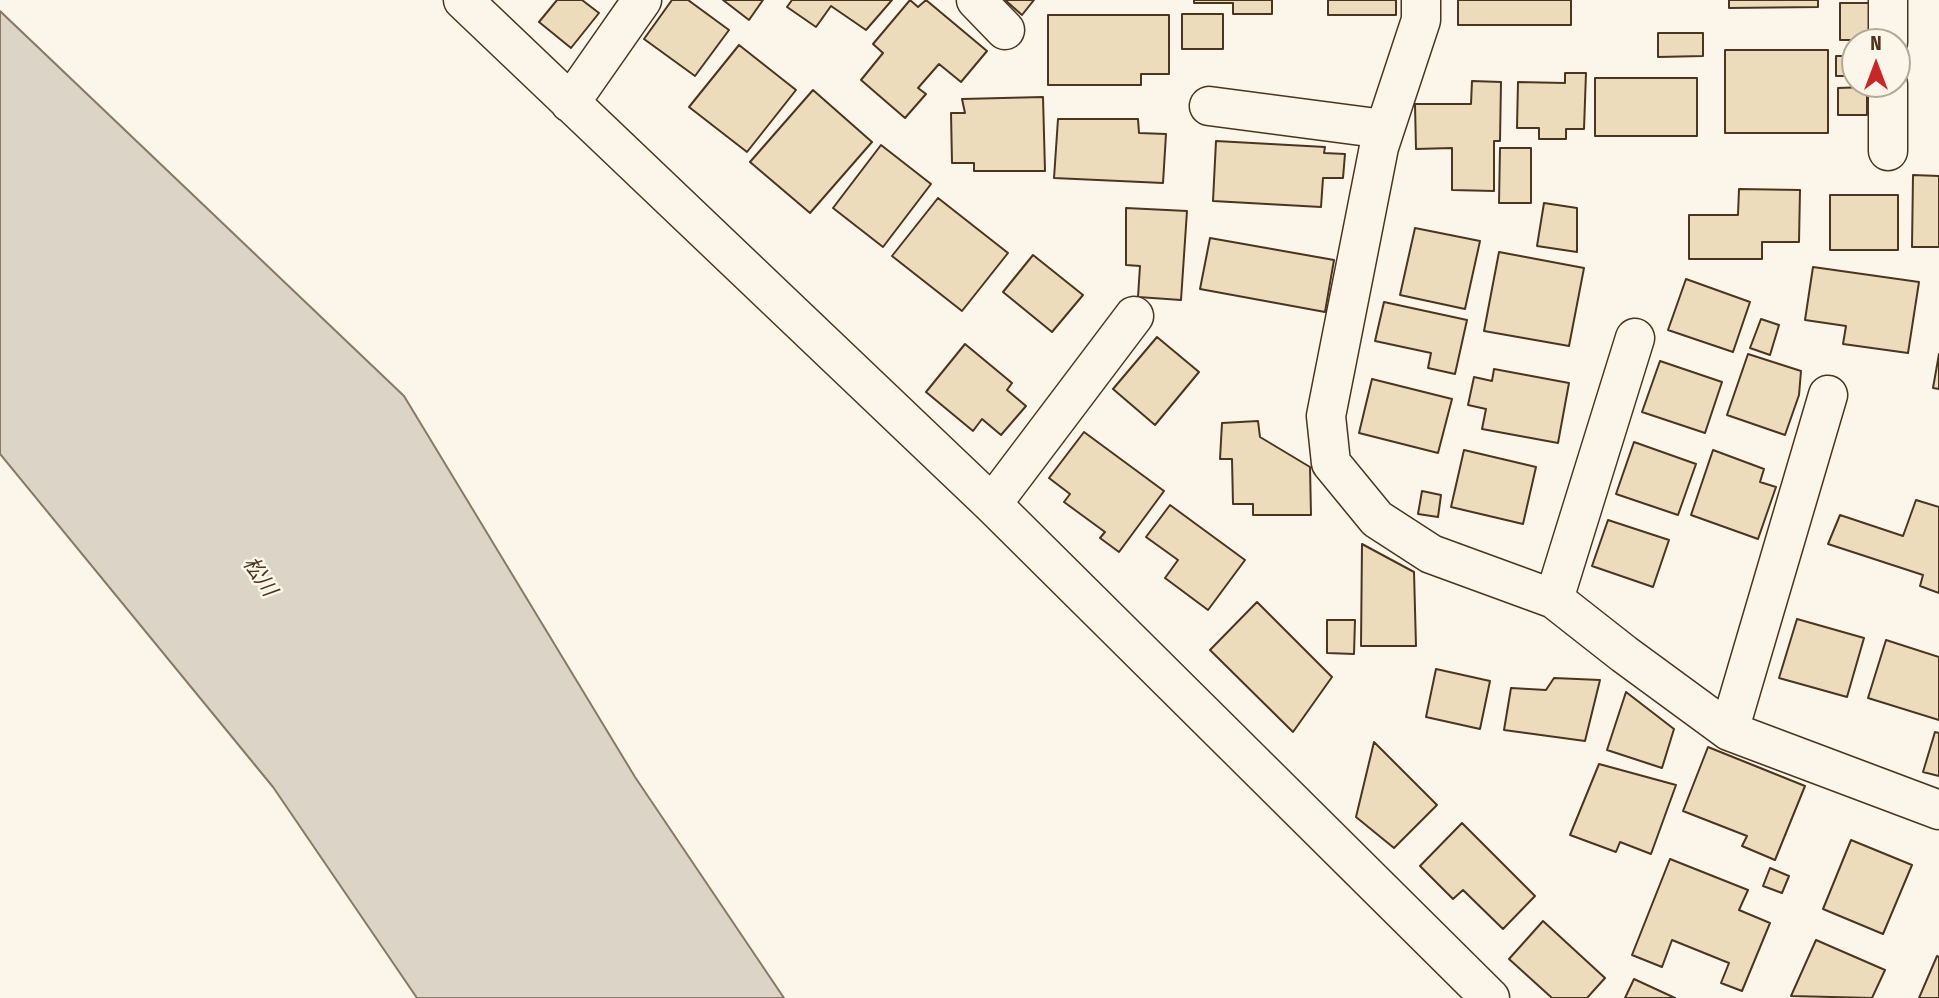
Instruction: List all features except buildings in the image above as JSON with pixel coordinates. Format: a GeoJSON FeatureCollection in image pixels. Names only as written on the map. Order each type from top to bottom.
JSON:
{"type":"FeatureCollection","features":[{"type":"Feature","properties":{"kind":"street"},"geometry":{"type":"LineString","coordinates":[[463,0],[992,504],[1490,998]]}},
{"type":"Feature","properties":{"kind":"street"},"geometry":{"type":"LineString","coordinates":[[570,103],[642,0]]}},
{"type":"Feature","properties":{"kind":"street"},"geometry":{"type":"LineString","coordinates":[[976,0],[1005,30]]}},
{"type":"Feature","properties":{"kind":"street"},"geometry":{"type":"LineString","coordinates":[[1421,0],[1421,20],[1384,129],[1326,416],[1331,463],[1377,519],[1432,554],[1554,598],[1624,654],[1729,731],[1939,810]]}},
{"type":"Feature","properties":{"kind":"street"},"geometry":{"type":"LineString","coordinates":[[1888,0],[1888,28]]}},
{"type":"Feature","properties":{"kind":"street"},"geometry":{"type":"LineString","coordinates":[[1888,98],[1888,151]]}},
{"type":"Feature","properties":{"kind":"street"},"geometry":{"type":"LineString","coordinates":[[1209,106],[1384,129]]}},
{"type":"Feature","properties":{"kind":"street"},"geometry":{"type":"LineString","coordinates":[[992,504],[1134,316]]}},
{"type":"Feature","properties":{"kind":"street"},"geometry":{"type":"LineString","coordinates":[[1554,598],[1635,338]]}},
{"type":"Feature","properties":{"kind":"street"},"geometry":{"type":"LineString","coordinates":[[1729,731],[1828,395]]}},
{"type":"Feature","properties":{"kind":"water","name":"松川"},"geometry":{"type":"Polygon","coordinates":[[[0,11],[404,396],[635,777],[784,998],[417,998],[273,787],[0,454],[0,11]]]}}]}
